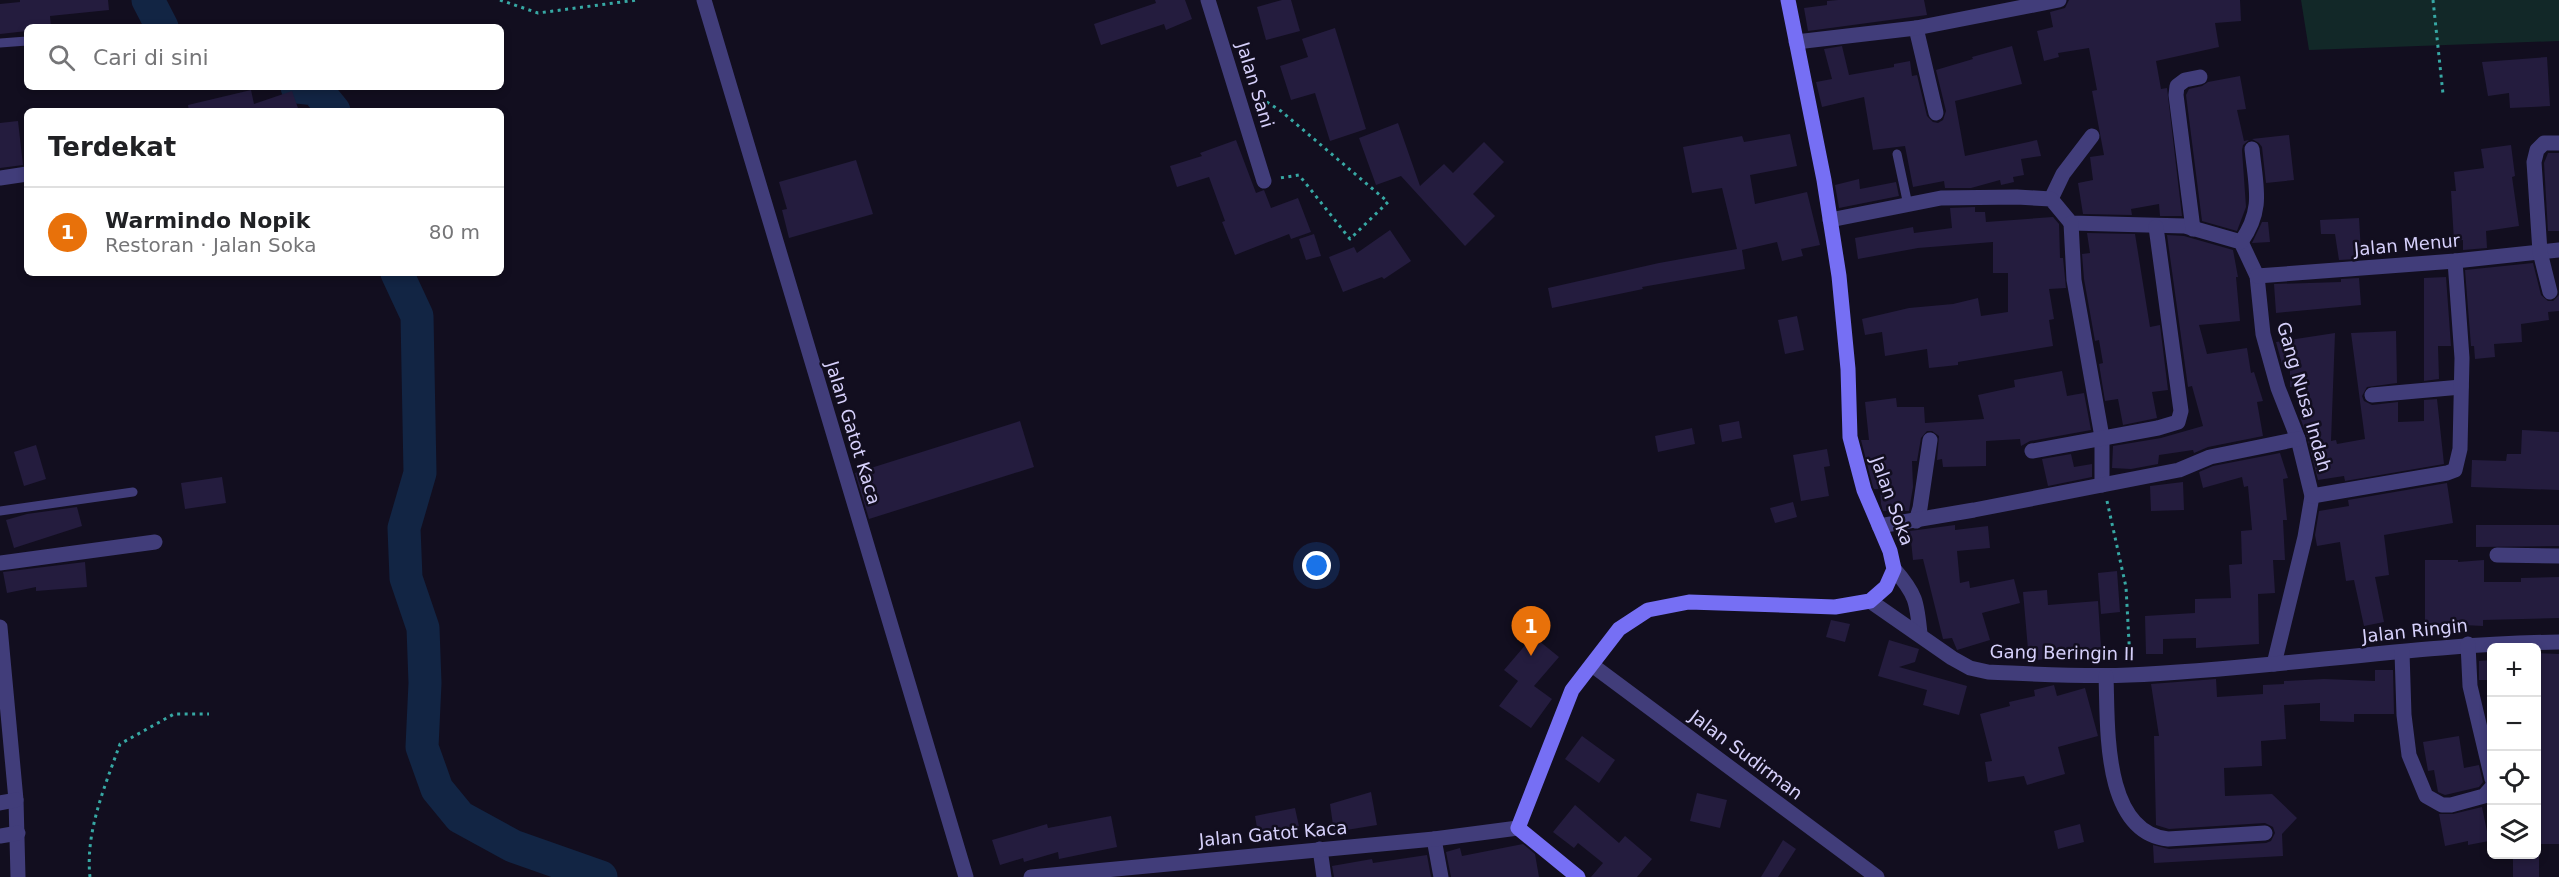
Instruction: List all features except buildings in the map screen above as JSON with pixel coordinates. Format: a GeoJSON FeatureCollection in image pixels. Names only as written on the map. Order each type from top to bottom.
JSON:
{"type":"FeatureCollection","features":[{"type":"Feature","properties":{"kind":"street","name":"Jalan Gatot Kaca"},"geometry":{"type":"LineString","coordinates":[[704,0],[966,877]]}},
{"type":"Feature","properties":{"kind":"street","name":"Jalan Sani"},"geometry":{"type":"LineString","coordinates":[[1208,0],[1264,181]]}},
{"type":"Feature","properties":{"kind":"street","name":"Jalan Soka"},"geometry":{"type":"LineString","coordinates":[[1788,0],[1830,220],[1846,327],[1850,437],[1864,490],[1890,551],[1894,569],[1886,587],[1870,601]]}},
{"type":"Feature","properties":{"kind":"street"},"geometry":{"type":"LineString","coordinates":[[1796,42],[1916,28],[2037,2],[2059,0]]}},
{"type":"Feature","properties":{"kind":"street"},"geometry":{"type":"LineString","coordinates":[[1916,28],[1936,113]]}},
{"type":"Feature","properties":{"kind":"street"},"geometry":{"type":"LineString","coordinates":[[2193,229],[2176,95],[2177,86],[2185,80],[2200,77]]}},
{"type":"Feature","properties":{"kind":"street"},"geometry":{"type":"LineString","coordinates":[[2051,199],[2063,174],[2092,136]]}},
{"type":"Feature","properties":{"kind":"street"},"geometry":{"type":"LineString","coordinates":[[2550,292],[2540,252],[2534,162],[2537,150],[2544,143],[2559,143]]}},
{"type":"Feature","properties":{"kind":"street"},"geometry":{"type":"LineString","coordinates":[[2071,223],[2185,226],[2241,242],[2252,226],[2258,209],[2252,149]]}},
{"type":"Feature","properties":{"kind":"street"},"geometry":{"type":"LineString","coordinates":[[0,178],[24,174]]}},
{"type":"Feature","properties":{"kind":"street"},"geometry":{"type":"LineString","coordinates":[[1830,220],[1941,198],[2051,199],[2071,223],[2074,280],[2102,437],[2102,485]]}},
{"type":"Feature","properties":{"kind":"street"},"geometry":{"type":"LineString","coordinates":[[2032,451],[2170,426],[2178,422],[2181,411],[2156,227]]}},
{"type":"Feature","properties":{"kind":"street","name":"Gang Nusa Indah"},"geometry":{"type":"LineString","coordinates":[[2241,242],[2258,276],[2263,334],[2278,388],[2298,439],[2312,496],[2305,537],[2274,664]]}},
{"type":"Feature","properties":{"kind":"street","name":"Jalan Menur"},"geometry":{"type":"LineString","coordinates":[[2258,276],[2455,261],[2559,250]]}},
{"type":"Feature","properties":{"kind":"street"},"geometry":{"type":"LineString","coordinates":[[2312,496],[2455,470],[2460,449],[2462,358],[2455,261]]}},
{"type":"Feature","properties":{"kind":"street"},"geometry":{"type":"LineString","coordinates":[[2372,395],[2461,387]]}},
{"type":"Feature","properties":{"kind":"street"},"geometry":{"type":"LineString","coordinates":[[1879,526],[1916,521],[2179,470],[2210,458],[2298,439]]}},
{"type":"Feature","properties":{"kind":"street"},"geometry":{"type":"LineString","coordinates":[[1916,521],[1930,440]]}},
{"type":"Feature","properties":{"kind":"street"},"geometry":{"type":"LineString","coordinates":[[0,563],[155,542]]}},
{"type":"Feature","properties":{"kind":"street"},"geometry":{"type":"LineString","coordinates":[[2497,555],[2559,556]]}},
{"type":"Feature","properties":{"kind":"street"},"geometry":{"type":"LineString","coordinates":[[1894,569],[1910,587],[1917,605],[1920,634]]}},
{"type":"Feature","properties":{"kind":"street"},"geometry":{"type":"LineString","coordinates":[[1578,877],[1518,828],[1572,690],[1620,629],[1648,610],[1689,602],[1835,607],[1870,601]]}},
{"type":"Feature","properties":{"kind":"street","name":"Gang Beringin II"},"geometry":{"type":"LineString","coordinates":[[1870,601],[1970,668],[1988,672],[2106,676],[2274,664]]}},
{"type":"Feature","properties":{"kind":"street"},"geometry":{"type":"LineString","coordinates":[[0,627],[8,802],[18,833],[18,877]]}},
{"type":"Feature","properties":{"kind":"street","name":"Jalan Ringin"},"geometry":{"type":"LineString","coordinates":[[2274,664],[2469,645],[2559,642]]}},
{"type":"Feature","properties":{"kind":"street"},"geometry":{"type":"LineString","coordinates":[[2469,645],[2470,686],[2487,758]]}},
{"type":"Feature","properties":{"kind":"street"},"geometry":{"type":"LineString","coordinates":[[2402,652],[2404,715],[2409,755],[2426,796],[2442,805],[2451,805],[2484,796],[2487,793]]}},
{"type":"Feature","properties":{"kind":"street","name":"Jalan Sudirman"},"geometry":{"type":"LineString","coordinates":[[1592,664],[1877,877]]}},
{"type":"Feature","properties":{"kind":"street"},"geometry":{"type":"LineString","coordinates":[[2106,676],[2109,754],[2117,792],[2133,823],[2151,838],[2265,833]]}},
{"type":"Feature","properties":{"kind":"street","name":"Jalan Gatot Kaca"},"geometry":{"type":"LineString","coordinates":[[1030,877],[1434,839],[1518,828]]}},
{"type":"Feature","properties":{"kind":"street"},"geometry":{"type":"LineString","coordinates":[[0,836],[18,833]]}},
{"type":"Feature","properties":{"kind":"street"},"geometry":{"type":"LineString","coordinates":[[1434,839],[1441,877]]}},
{"type":"Feature","properties":{"kind":"street"},"geometry":{"type":"LineString","coordinates":[[1320,849],[1324,877]]}},
{"type":"Feature","properties":{"kind":"lane"},"geometry":{"type":"LineString","coordinates":[[0,43],[24,41]]}},
{"type":"Feature","properties":{"kind":"lane"},"geometry":{"type":"LineString","coordinates":[[1897,154],[1908,205]]}},
{"type":"Feature","properties":{"kind":"lane"},"geometry":{"type":"LineString","coordinates":[[0,511],[133,492]]}},
{"type":"Feature","properties":{"kind":"path"},"geometry":{"type":"LineString","coordinates":[[500,0],[538,13],[637,0]]}},
{"type":"Feature","properties":{"kind":"path"},"geometry":{"type":"LineString","coordinates":[[2433,0],[2443,94]]}},
{"type":"Feature","properties":{"kind":"path"},"geometry":{"type":"LineString","coordinates":[[1233,80],[1281,111],[1388,202],[1350,239],[1299,175],[1264,181]]}},
{"type":"Feature","properties":{"kind":"path"},"geometry":{"type":"LineString","coordinates":[[2102,485],[2113,522],[2126,587],[2130,675]]}},
{"type":"Feature","properties":{"kind":"path"},"geometry":{"type":"LineString","coordinates":[[90,877],[88,861],[98,804],[120,744],[174,714],[209,714]]}},
{"type":"Feature","properties":{"kind":"green space"},"geometry":{"type":"Polygon","coordinates":[[[2301,0],[2559,0],[2559,41],[2309,50],[2301,0]]]}},
{"type":"Feature","properties":{"kind":"waterway"},"geometry":{"type":"LineString","coordinates":[[148,0],[160,24]]}},
{"type":"Feature","properties":{"kind":"waterway"},"geometry":{"type":"LineString","coordinates":[[317,90],[332,108]]}},
{"type":"Feature","properties":{"kind":"waterway"},"geometry":{"type":"LineString","coordinates":[[398,276],[417,316],[420,473],[404,528],[406,578],[423,628],[425,683],[422,747],[437,789],[460,817],[513,846],[601,877]]}},
{"type":"Feature","properties":{"kind":"place","name":"Warmindo Nopik"},"geometry":{"type":"Point","coordinates":[1531,656]}}]}
